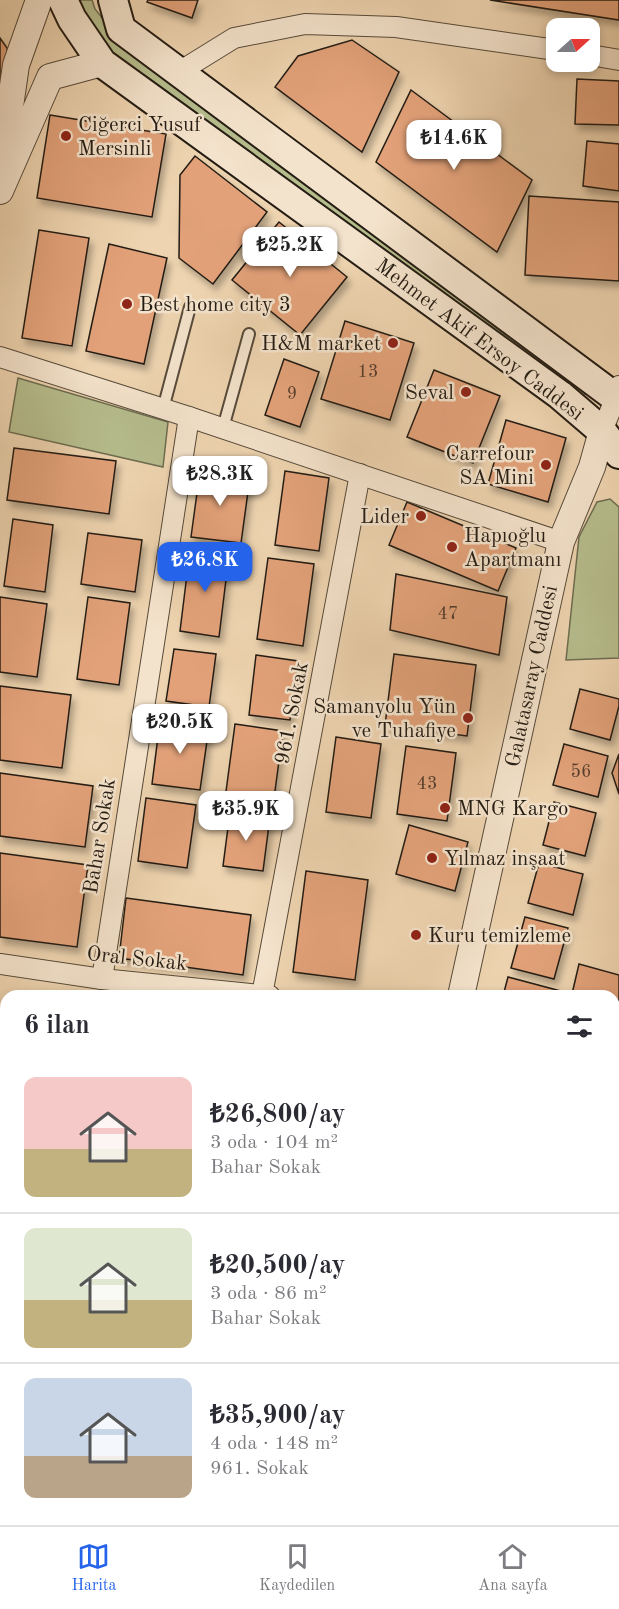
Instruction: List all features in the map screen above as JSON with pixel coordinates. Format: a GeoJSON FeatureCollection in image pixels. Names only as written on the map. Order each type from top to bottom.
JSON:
{"type":"FeatureCollection","features":[{"type":"Feature","properties":{"kind":"main road","name":"Mehmet Akif Ersoy Caddesi"},"geometry":{"type":"LineString","coordinates":[[63,0],[72,19],[102,63],[560,395],[602,431],[619,454]]}},
{"type":"Feature","properties":{"kind":"main road","name":"Mehmet Akif Ersoy Caddesi"},"geometry":{"type":"LineString","coordinates":[[113,0],[121,29],[618,394]]}},
{"type":"Feature","properties":{"kind":"street"},"geometry":{"type":"LineString","coordinates":[[1,165],[16,65],[39,0]]}},
{"type":"Feature","properties":{"kind":"street"},"geometry":{"type":"LineString","coordinates":[[179,72],[234,38],[305,24],[396,27],[546,50]]}},
{"type":"Feature","properties":{"kind":"street"},"geometry":{"type":"LineString","coordinates":[[600,57],[619,60]]}},
{"type":"Feature","properties":{"kind":"street"},"geometry":{"type":"LineString","coordinates":[[0,191],[50,77],[102,63]]}},
{"type":"Feature","properties":{"kind":"street"},"geometry":{"type":"LineString","coordinates":[[0,357],[223,428],[561,542]]}},
{"type":"Feature","properties":{"kind":"street"},"geometry":{"type":"LineString","coordinates":[[602,431],[618,394]]}},
{"type":"Feature","properties":{"kind":"street","name":"Bahar Sokak"},"geometry":{"type":"LineString","coordinates":[[102,979],[189,417]]}},
{"type":"Feature","properties":{"kind":"street","name":"Galatasaray Caddesi"},"geometry":{"type":"LineString","coordinates":[[462,990],[561,542],[592,467],[602,431]]}},
{"type":"Feature","properties":{"kind":"street","name":"961. Sokak"},"geometry":{"type":"LineString","coordinates":[[267,990],[360,474]]}},
{"type":"Feature","properties":{"kind":"street","name":"Oral Sokak"},"geometry":{"type":"LineString","coordinates":[[0,964],[102,979],[208,990]]}},
{"type":"Feature","properties":{"kind":"lane"},"geometry":{"type":"LineString","coordinates":[[163,409],[190,307]]}},
{"type":"Feature","properties":{"kind":"lane"},"geometry":{"type":"LineString","coordinates":[[223,428],[249,334]]}},
{"type":"Feature","properties":{"kind":"green space"},"geometry":{"type":"Polygon","coordinates":[[[76,0],[92,0],[95,9],[113,32],[587,392],[579,399],[110,57],[76,0]]]}},
{"type":"Feature","properties":{"kind":"green space"},"geometry":{"type":"Polygon","coordinates":[[[18,378],[168,422],[163,467],[9,432],[18,378]]]}},
{"type":"Feature","properties":{"kind":"green space"},"geometry":{"type":"Polygon","coordinates":[[[610,499],[619,507],[619,658],[566,660],[579,537],[597,502],[610,499]]]}},
{"type":"Feature","properties":{"kind":"building"},"geometry":{"type":"Polygon","coordinates":[[[148,0],[198,0],[192,18],[147,2],[148,0]]]}},
{"type":"Feature","properties":{"kind":"building"},"geometry":{"type":"Polygon","coordinates":[[[490,0],[619,0],[619,20],[490,0]]]}},
{"type":"Feature","properties":{"kind":"building"},"geometry":{"type":"Polygon","coordinates":[[[0,38],[9,56],[0,103],[0,38]]]}},
{"type":"Feature","properties":{"kind":"building"},"geometry":{"type":"Polygon","coordinates":[[[352,40],[399,72],[362,152],[275,87],[298,56],[352,40]]]}},
{"type":"Feature","properties":{"kind":"building"},"geometry":{"type":"Polygon","coordinates":[[[577,79],[619,81],[619,125],[575,124],[577,79]]]}},
{"type":"Feature","properties":{"kind":"building"},"geometry":{"type":"Polygon","coordinates":[[[411,90],[532,180],[497,252],[376,162],[411,90]]]}},
{"type":"Feature","properties":{"kind":"building"},"geometry":{"type":"Polygon","coordinates":[[[50,115],[166,134],[152,217],[37,198],[50,115]]]}},
{"type":"Feature","properties":{"kind":"building"},"geometry":{"type":"Polygon","coordinates":[[[587,141],[619,144],[619,191],[583,186],[587,141]]]}},
{"type":"Feature","properties":{"kind":"building"},"geometry":{"type":"Polygon","coordinates":[[[195,156],[267,212],[213,284],[179,258],[180,175],[195,156]]]}},
{"type":"Feature","properties":{"kind":"building"},"geometry":{"type":"Polygon","coordinates":[[[529,196],[619,202],[619,281],[525,275],[529,196]]]}},
{"type":"Feature","properties":{"kind":"building"},"geometry":{"type":"Polygon","coordinates":[[[279,222],[347,277],[300,335],[232,280],[279,222]]]}},
{"type":"Feature","properties":{"kind":"building"},"geometry":{"type":"Polygon","coordinates":[[[39,230],[89,238],[72,346],[22,338],[39,230]]]}},
{"type":"Feature","properties":{"kind":"building","name":"Best home city 3"},"geometry":{"type":"Polygon","coordinates":[[[109,244],[167,258],[144,364],[86,351],[109,244]]]}},
{"type":"Feature","properties":{"kind":"building"},"geometry":{"type":"Polygon","coordinates":[[[345,321],[414,343],[390,420],[321,399],[345,321]]]}},
{"type":"Feature","properties":{"kind":"building"},"geometry":{"type":"Polygon","coordinates":[[[284,359],[319,372],[300,427],[265,415],[284,359]]]}},
{"type":"Feature","properties":{"kind":"building"},"geometry":{"type":"Polygon","coordinates":[[[434,370],[500,396],[473,463],[407,437],[434,370]]]}},
{"type":"Feature","properties":{"kind":"building"},"geometry":{"type":"Polygon","coordinates":[[[506,420],[566,438],[548,502],[488,484],[506,420]]]}},
{"type":"Feature","properties":{"kind":"building"},"geometry":{"type":"Polygon","coordinates":[[[14,448],[116,461],[109,514],[7,500],[14,448]]]}},
{"type":"Feature","properties":{"kind":"building"},"geometry":{"type":"Polygon","coordinates":[[[200,471],[250,477],[241,543],[191,537],[200,471]]]}},
{"type":"Feature","properties":{"kind":"building"},"geometry":{"type":"Polygon","coordinates":[[[285,471],[329,478],[319,551],[275,545],[285,471]]]}},
{"type":"Feature","properties":{"kind":"building","name":"Hapıoğlu Apartmanı"},"geometry":{"type":"Polygon","coordinates":[[[407,502],[516,548],[498,591],[389,545],[407,502]]]}},
{"type":"Feature","properties":{"kind":"building"},"geometry":{"type":"Polygon","coordinates":[[[13,519],[53,525],[45,592],[4,586],[13,519]]]}},
{"type":"Feature","properties":{"kind":"building"},"geometry":{"type":"Polygon","coordinates":[[[88,533],[142,540],[135,592],[81,584],[88,533]]]}},
{"type":"Feature","properties":{"kind":"building"},"geometry":{"type":"Polygon","coordinates":[[[190,550],[229,555],[219,637],[180,631],[190,550]]]}},
{"type":"Feature","properties":{"kind":"building"},"geometry":{"type":"Polygon","coordinates":[[[268,558],[314,564],[303,646],[257,639],[268,558]]]}},
{"type":"Feature","properties":{"kind":"building"},"geometry":{"type":"Polygon","coordinates":[[[396,574],[507,597],[499,655],[390,630],[396,574]]]}},
{"type":"Feature","properties":{"kind":"building"},"geometry":{"type":"Polygon","coordinates":[[[0,597],[47,604],[37,677],[0,672],[0,597]]]}},
{"type":"Feature","properties":{"kind":"building"},"geometry":{"type":"Polygon","coordinates":[[[88,597],[130,603],[119,685],[77,679],[88,597]]]}},
{"type":"Feature","properties":{"kind":"building"},"geometry":{"type":"Polygon","coordinates":[[[174,649],[216,654],[209,707],[166,701],[174,649]]]}},
{"type":"Feature","properties":{"kind":"building"},"geometry":{"type":"Polygon","coordinates":[[[394,654],[476,665],[467,736],[385,725],[394,654]]]}},
{"type":"Feature","properties":{"kind":"building"},"geometry":{"type":"Polygon","coordinates":[[[256,655],[298,661],[290,720],[249,715],[256,655]]]}},
{"type":"Feature","properties":{"kind":"building"},"geometry":{"type":"Polygon","coordinates":[[[0,686],[71,695],[62,768],[0,760],[0,686]]]}},
{"type":"Feature","properties":{"kind":"building"},"geometry":{"type":"Polygon","coordinates":[[[580,689],[619,699],[610,740],[570,729],[580,689]]]}},
{"type":"Feature","properties":{"kind":"building"},"geometry":{"type":"Polygon","coordinates":[[[160,721],[209,727],[200,790],[152,784],[160,721]]]}},
{"type":"Feature","properties":{"kind":"building"},"geometry":{"type":"Polygon","coordinates":[[[235,724],[283,731],[273,806],[225,799],[235,724]]]}},
{"type":"Feature","properties":{"kind":"building"},"geometry":{"type":"Polygon","coordinates":[[[336,737],[381,744],[371,818],[326,812],[336,737]]]}},
{"type":"Feature","properties":{"kind":"building"},"geometry":{"type":"Polygon","coordinates":[[[564,744],[608,756],[598,797],[553,785],[564,744]]]}},
{"type":"Feature","properties":{"kind":"building"},"geometry":{"type":"Polygon","coordinates":[[[406,746],[456,753],[447,821],[397,814],[406,746]]]}},
{"type":"Feature","properties":{"kind":"building"},"geometry":{"type":"Polygon","coordinates":[[[619,754],[619,794],[612,773],[619,754]]]}},
{"type":"Feature","properties":{"kind":"building"},"geometry":{"type":"Polygon","coordinates":[[[0,773],[93,786],[85,847],[0,836],[0,773]]]}},
{"type":"Feature","properties":{"kind":"building"},"geometry":{"type":"Polygon","coordinates":[[[146,798],[196,805],[187,868],[138,861],[146,798]]]}},
{"type":"Feature","properties":{"kind":"building"},"geometry":{"type":"Polygon","coordinates":[[[554,802],[596,813],[585,856],[543,845],[554,802]]]}},
{"type":"Feature","properties":{"kind":"building"},"geometry":{"type":"Polygon","coordinates":[[[230,812],[270,817],[263,871],[223,866],[230,812]]]}},
{"type":"Feature","properties":{"kind":"building","name":"Yılmaz inşaat"},"geometry":{"type":"Polygon","coordinates":[[[409,825],[468,842],[455,891],[396,874],[409,825]]]}},
{"type":"Feature","properties":{"kind":"building"},"geometry":{"type":"Polygon","coordinates":[[[0,853],[88,865],[77,947],[0,937],[0,853]]]}},
{"type":"Feature","properties":{"kind":"building"},"geometry":{"type":"Polygon","coordinates":[[[539,863],[583,874],[573,915],[528,903],[539,863]]]}},
{"type":"Feature","properties":{"kind":"building"},"geometry":{"type":"Polygon","coordinates":[[[306,871],[368,880],[355,980],[293,972],[306,871]]]}},
{"type":"Feature","properties":{"kind":"building"},"geometry":{"type":"Polygon","coordinates":[[[126,898],[251,915],[243,975],[119,958],[126,898]]]}},
{"type":"Feature","properties":{"kind":"building"},"geometry":{"type":"Polygon","coordinates":[[[525,917],[568,928],[554,979],[511,968],[525,917]]]}},
{"type":"Feature","properties":{"kind":"building"},"geometry":{"type":"Polygon","coordinates":[[[579,964],[619,975],[619,990],[573,990],[579,964]]]}},
{"type":"Feature","properties":{"kind":"building"},"geometry":{"type":"Polygon","coordinates":[[[508,977],[557,990],[505,990],[508,977]]]}},
{"type":"Feature","properties":{"kind":"place","name":"Ciğerci Yusuf Mersinli"},"geometry":{"type":"Point","coordinates":[66,136]}},
{"type":"Feature","properties":{"kind":"place","name":"Best home city 3"},"geometry":{"type":"Point","coordinates":[127,304]}},
{"type":"Feature","properties":{"kind":"place","name":"H&M market"},"geometry":{"type":"Point","coordinates":[393,343]}},
{"type":"Feature","properties":{"kind":"place","name":"Seval"},"geometry":{"type":"Point","coordinates":[466,392]}},
{"type":"Feature","properties":{"kind":"place","name":"Carrefour SA Mini"},"geometry":{"type":"Point","coordinates":[546,465]}},
{"type":"Feature","properties":{"kind":"place","name":"Lider"},"geometry":{"type":"Point","coordinates":[421,516]}},
{"type":"Feature","properties":{"kind":"place","name":"Hapıoğlu Apartmanı"},"geometry":{"type":"Point","coordinates":[452,547]}},
{"type":"Feature","properties":{"kind":"place","name":"Samanyolu Yün ve Tuhafiye"},"geometry":{"type":"Point","coordinates":[468,718]}},
{"type":"Feature","properties":{"kind":"place","name":"MNG Kargo"},"geometry":{"type":"Point","coordinates":[445,808]}},
{"type":"Feature","properties":{"kind":"place","name":"Yılmaz inşaat"},"geometry":{"type":"Point","coordinates":[432,858]}},
{"type":"Feature","properties":{"kind":"place","name":"Kuru temizleme"},"geometry":{"type":"Point","coordinates":[416,935]}}]}
